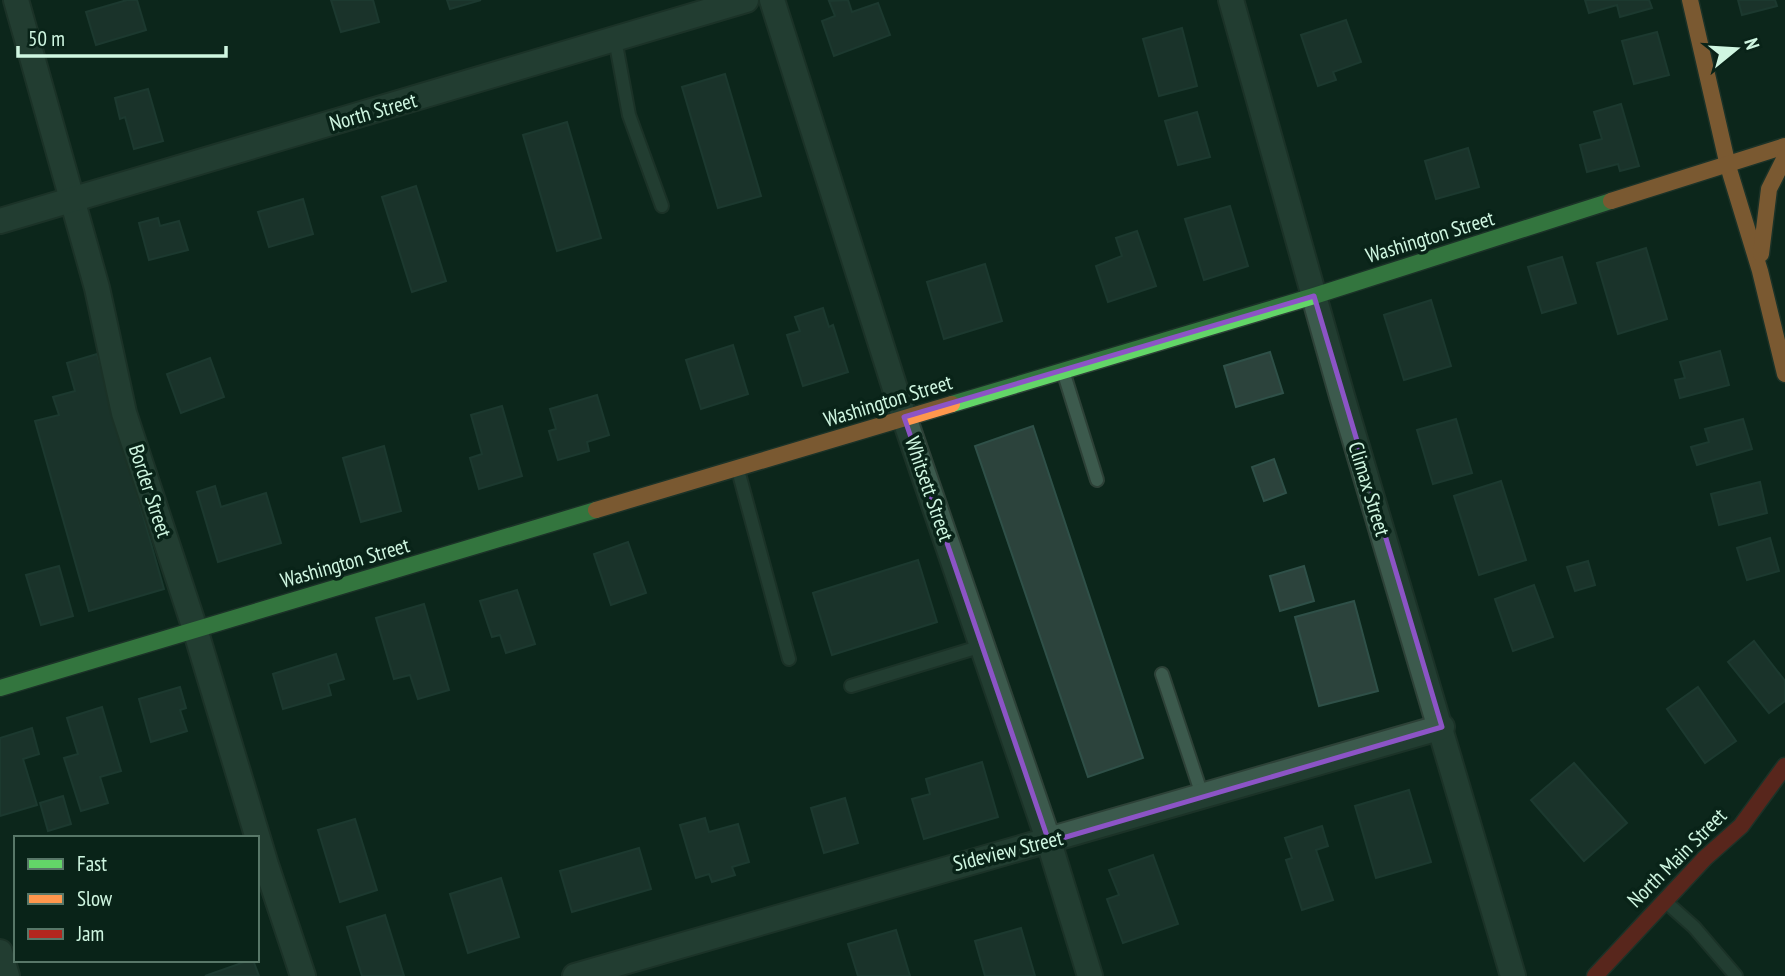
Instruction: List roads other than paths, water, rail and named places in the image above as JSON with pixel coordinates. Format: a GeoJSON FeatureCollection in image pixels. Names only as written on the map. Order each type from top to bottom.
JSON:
{"type":"FeatureCollection","features":[{"type":"Feature","properties":{"kind":"street","name":"Border Street"},"geometry":{"type":"LineString","coordinates":[[16,0],[97,288],[124,413],[195,629],[257,836]]}},
{"type":"Feature","properties":{"kind":"street","name":"North Street"},"geometry":{"type":"LineString","coordinates":[[0,221],[746,0]]}},
{"type":"Feature","properties":{"kind":"street","name":"Whitsett Street"},"geometry":{"type":"LineString","coordinates":[[772,0],[904,417],[1049,842],[1090,976]]}},
{"type":"Feature","properties":{"kind":"street","name":"Climax Street"},"geometry":{"type":"LineString","coordinates":[[1231,0],[1314,296],[1513,976]]}},
{"type":"Feature","properties":{"kind":"street"},"geometry":{"type":"LineString","coordinates":[[1690,0],[1728,166],[1783,360]]}},
{"type":"Feature","properties":{"kind":"street","name":"Washington Street"},"geometry":{"type":"LineString","coordinates":[[0,688],[1314,296],[1785,146]]}},
{"type":"Feature","properties":{"kind":"street"},"geometry":{"type":"LineString","coordinates":[[1759,271],[1769,189],[1777,167],[1785,158]]}},
{"type":"Feature","properties":{"kind":"street","name":"Sideview Street"},"geometry":{"type":"LineString","coordinates":[[575,976],[999,852],[1049,842],[1203,798],[1442,727]]}},
{"type":"Feature","properties":{"kind":"street","name":"North Main Street"},"geometry":{"type":"LineString","coordinates":[[1595,976],[1664,901],[1741,826],[1785,766]]}},
{"type":"Feature","properties":{"kind":"street","name":"Border Street"},"geometry":{"type":"LineString","coordinates":[[259,842],[303,976]]}},
{"type":"Feature","properties":{"kind":"street"},"geometry":{"type":"LineString","coordinates":[[0,952],[7,976]]}},
{"type":"Feature","properties":{"kind":"lane"},"geometry":{"type":"LineString","coordinates":[[615,39],[629,116],[662,206]]}},
{"type":"Feature","properties":{"kind":"lane"},"geometry":{"type":"LineString","coordinates":[[1063,370],[1097,480]]}},
{"type":"Feature","properties":{"kind":"lane"},"geometry":{"type":"LineString","coordinates":[[738,470],[789,659]]}},
{"type":"Feature","properties":{"kind":"lane"},"geometry":{"type":"LineString","coordinates":[[851,686],[982,646]]}},
{"type":"Feature","properties":{"kind":"lane"},"geometry":{"type":"LineString","coordinates":[[1162,674],[1203,798]]}},
{"type":"Feature","properties":{"kind":"lane"},"geometry":{"type":"LineString","coordinates":[[1664,901],[1694,927],[1736,976]]}}]}
